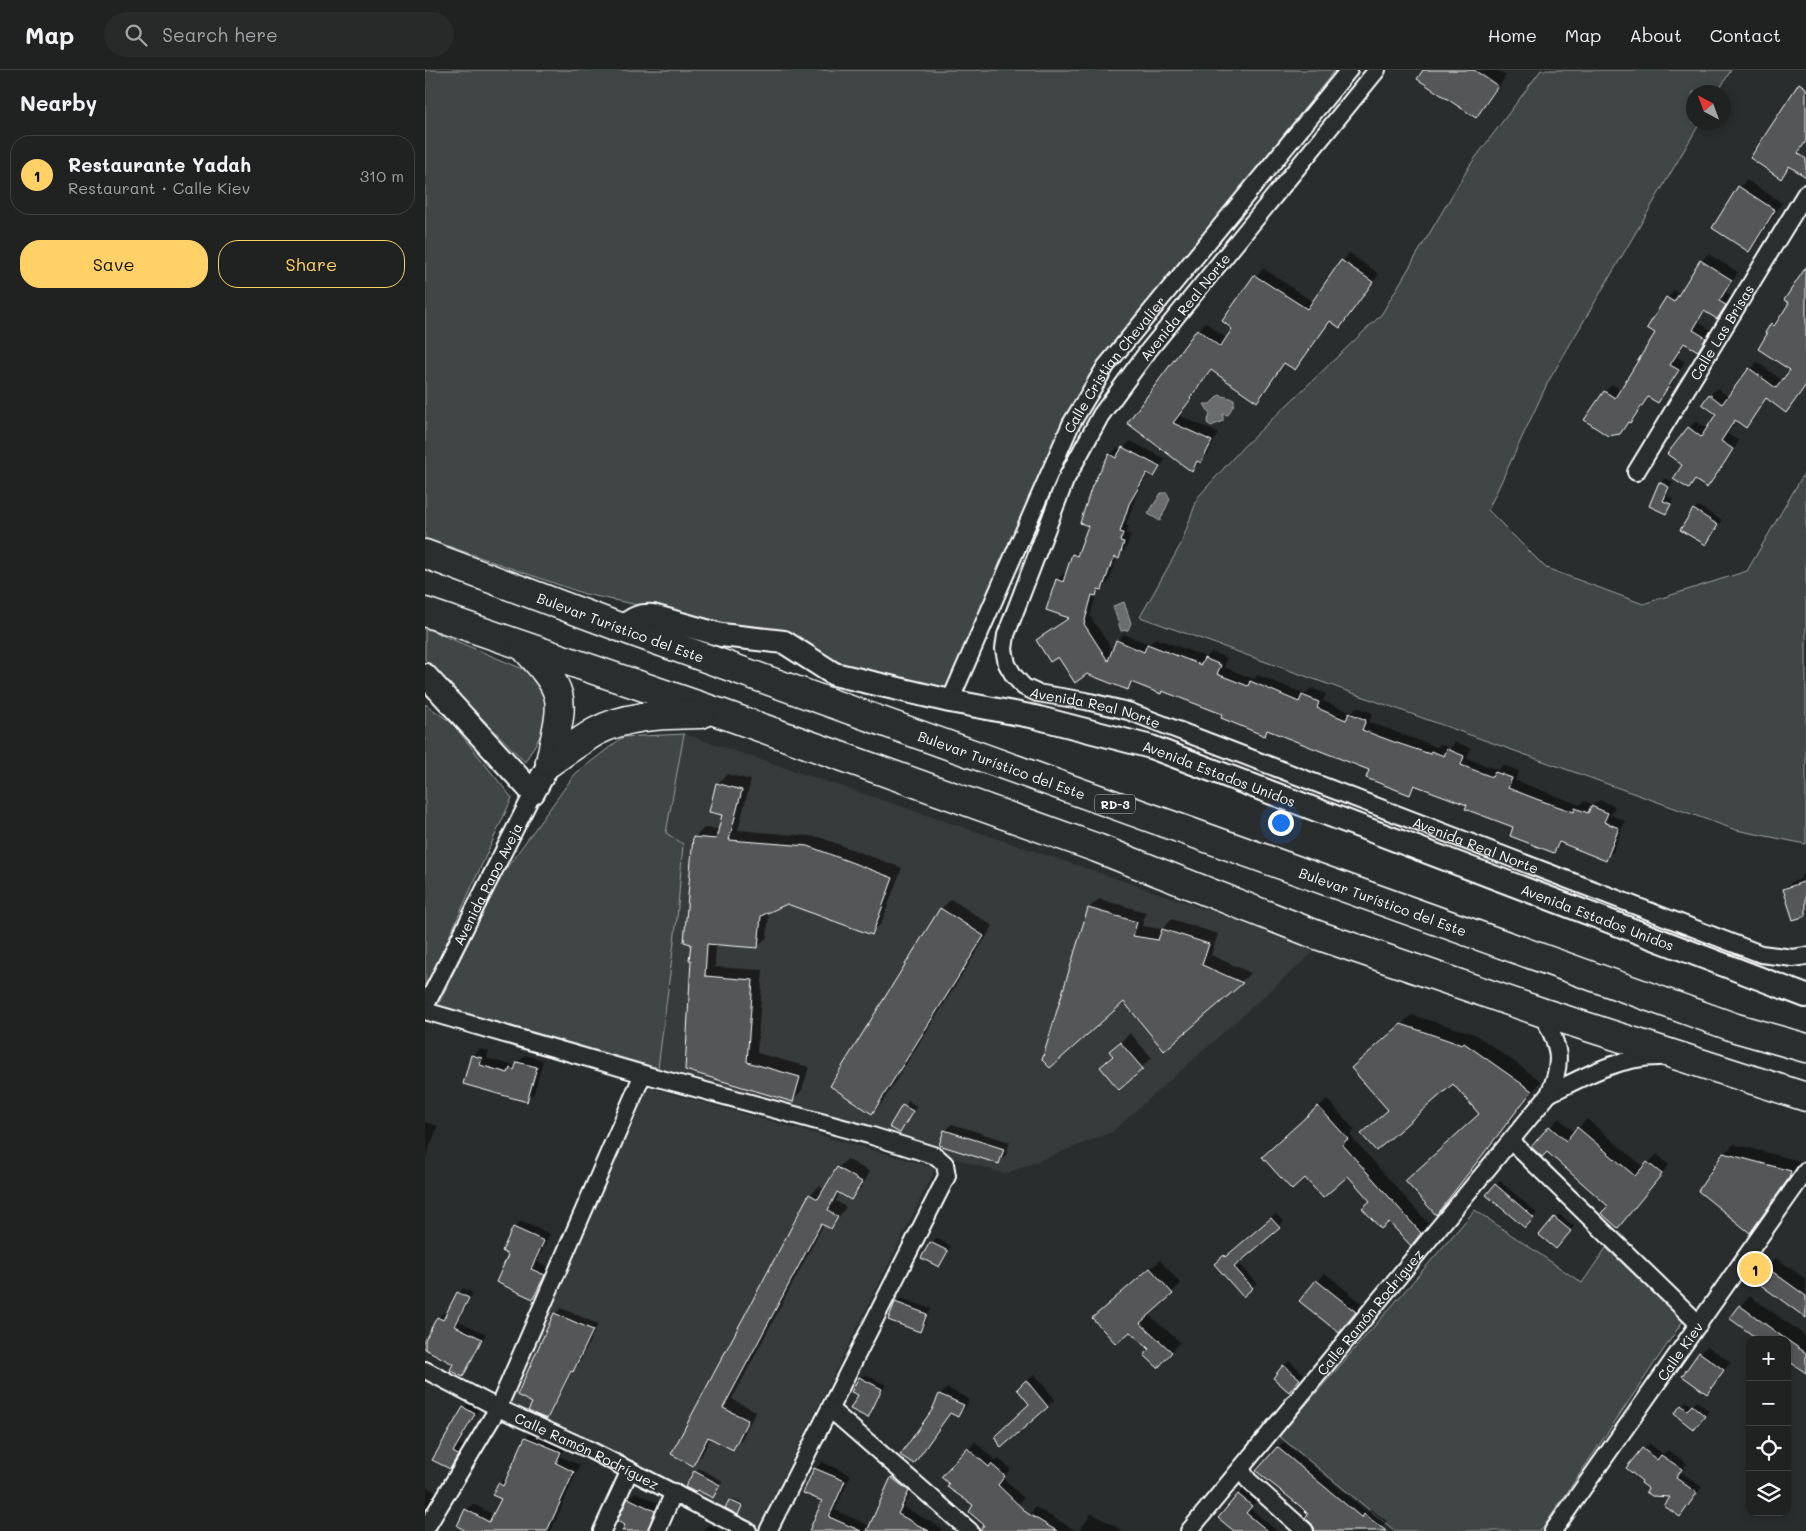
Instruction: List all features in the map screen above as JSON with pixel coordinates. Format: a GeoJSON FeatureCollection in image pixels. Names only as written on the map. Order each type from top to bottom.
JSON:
{"type":"FeatureCollection","features":[{"type":"Feature","properties":{"kind":"highway","name":"Bulevar Turístico del Este"},"geometry":{"type":"LineString","coordinates":[[425,554],[622,628],[1736,1028],[1806,1048]]}},
{"type":"Feature","properties":{"kind":"highway"},"geometry":{"type":"LineString","coordinates":[[425,612],[723,714],[1097,848],[1317,935],[1541,1012],[1806,1097]]}},
{"type":"Feature","properties":{"kind":"highway"},"geometry":{"type":"LineString","coordinates":[[523,646],[549,673],[557,688],[561,708],[550,762]]}},
{"type":"Feature","properties":{"kind":"highway"},"geometry":{"type":"LineString","coordinates":[[550,762],[596,731],[627,720],[660,715],[723,714]]}},
{"type":"Feature","properties":{"kind":"street","name":"Calle Cristian Chevalier"},"geometry":{"type":"LineString","coordinates":[[950,701],[1071,424],[1106,366],[1349,70]]}},
{"type":"Feature","properties":{"kind":"street","name":"Avenida Real Norte"},"geometry":{"type":"LineString","coordinates":[[1377,70],[1149,351],[1101,414],[1065,481],[1030,571],[1006,635],[1004,649],[1007,664],[1019,682],[1037,693],[1128,710],[1761,954],[1793,958],[1806,956]]}},
{"type":"Feature","properties":{"kind":"street","name":"Calle Las Brisas"},"geometry":{"type":"LineString","coordinates":[[1635,472],[1806,193]]}},
{"type":"Feature","properties":{"kind":"street","name":"Avenida Estados Unidos"},"geometry":{"type":"LineString","coordinates":[[622,628],[631,620],[642,615],[653,616],[721,635],[784,642],[834,674],[950,701],[1035,717],[1151,747],[1806,996]]}},
{"type":"Feature","properties":{"kind":"street"},"geometry":{"type":"LineString","coordinates":[[425,675],[533,793]]}},
{"type":"Feature","properties":{"kind":"street","name":"Avenida Papo Aveja"},"geometry":{"type":"LineString","coordinates":[[425,1007],[550,762]]}},
{"type":"Feature","properties":{"kind":"street"},"geometry":{"type":"LineString","coordinates":[[425,1011],[643,1074],[869,1134],[936,1156],[945,1164],[947,1176],[768,1531]]}},
{"type":"Feature","properties":{"kind":"street"},"geometry":{"type":"LineString","coordinates":[[1541,1012],[1554,1037],[1559,1056],[1557,1076],[1549,1094]]}},
{"type":"Feature","properties":{"kind":"street"},"geometry":{"type":"LineString","coordinates":[[1549,1094],[1608,1065],[1641,1057],[1675,1056]]}},
{"type":"Feature","properties":{"kind":"street"},"geometry":{"type":"LineString","coordinates":[[425,1530],[498,1408],[643,1074]]}},
{"type":"Feature","properties":{"kind":"street","name":"Calle Ramón Rodríguez"},"geometry":{"type":"LineString","coordinates":[[1189,1531],[1549,1094]]}},
{"type":"Feature","properties":{"kind":"street"},"geometry":{"type":"LineString","coordinates":[[1511,1141],[1699,1324]]}},
{"type":"Feature","properties":{"kind":"street","name":"Calle Kiev"},"geometry":{"type":"LineString","coordinates":[[1553,1531],[1806,1171]]}},
{"type":"Feature","properties":{"kind":"street","name":"Calle Ramón Rodríguez"},"geometry":{"type":"LineString","coordinates":[[425,1370],[498,1408],[630,1470],[749,1531]]}},
{"type":"Feature","properties":{"kind":"street"},"geometry":{"type":"LineString","coordinates":[[829,1409],[970,1531]]}},
{"type":"Feature","properties":{"kind":"street"},"geometry":{"type":"LineString","coordinates":[[1241,1469],[1249,1480],[1305,1531]]}},
{"type":"Feature","properties":{"kind":"street"},"geometry":{"type":"LineString","coordinates":[[601,1531],[630,1470]]}},
{"type":"Feature","properties":{"kind":"street"},"geometry":{"type":"LineString","coordinates":[[657,1531],[674,1492]]}},
{"type":"Feature","properties":{"kind":"shaded area"},"geometry":{"type":"Polygon","coordinates":[[[425,70],[1335,70],[1179,268],[1067,415],[1011,545],[943,693],[835,665],[800,639],[585,594],[425,538],[425,70]]]}},
{"type":"Feature","properties":{"kind":"shaded area"},"geometry":{"type":"Polygon","coordinates":[[[1541,70],[1731,70],[1722,85],[1686,85],[1686,130],[1696,130],[1548,382],[1488,510],[1546,568],[1643,604],[1747,571],[1806,470],[1806,844],[1736,830],[1140,617],[1181,544],[1198,497],[1242,448],[1381,315],[1470,165],[1541,70]]]}},
{"type":"Feature","properties":{"kind":"shaded area"},"geometry":{"type":"Polygon","coordinates":[[[1219,395],[1234,399],[1234,404],[1228,415],[1223,414],[1223,421],[1211,426],[1207,423],[1210,414],[1204,404],[1210,404],[1219,395]]]}},
{"type":"Feature","properties":{"kind":"shaded area"},"geometry":{"type":"Polygon","coordinates":[[[1161,493],[1167,493],[1170,499],[1160,521],[1148,514],[1161,493]]]}},
{"type":"Feature","properties":{"kind":"shaded area"},"geometry":{"type":"Polygon","coordinates":[[[1124,602],[1131,623],[1128,630],[1121,631],[1113,606],[1124,602]]]}},
{"type":"Feature","properties":{"kind":"shaded area"},"geometry":{"type":"Polygon","coordinates":[[[425,628],[530,672],[550,692],[547,724],[525,762],[425,660],[425,628]]]}},
{"type":"Feature","properties":{"kind":"shaded area"},"geometry":{"type":"Polygon","coordinates":[[[425,704],[452,723],[512,798],[425,990],[425,704]]]}},
{"type":"Feature","properties":{"kind":"shaded area"},"geometry":{"type":"Polygon","coordinates":[[[684,734],[1318,948],[1112,1132],[1005,1174],[658,1068],[677,918],[683,844],[666,833],[684,734]]]}},
{"type":"Feature","properties":{"kind":"shaded area"},"geometry":{"type":"Polygon","coordinates":[[[684,734],[666,833],[683,844],[677,918],[658,1068],[438,1005],[500,877],[575,774],[623,737],[684,734]]]}},
{"type":"Feature","properties":{"kind":"shaded area"},"geometry":{"type":"Polygon","coordinates":[[[645,1086],[936,1168],[758,1528],[508,1405],[645,1086]]]}},
{"type":"Feature","properties":{"kind":"shaded area"},"geometry":{"type":"Polygon","coordinates":[[[1475,1210],[1582,1283],[1606,1248],[1683,1321],[1541,1531],[1395,1531],[1279,1436],[1475,1210]]]}},
{"type":"Feature","properties":{"kind":"building"},"geometry":{"type":"Polygon","coordinates":[[[1423,70],[1474,70],[1498,86],[1476,118],[1417,79],[1423,70]]]}},
{"type":"Feature","properties":{"kind":"building"},"geometry":{"type":"Polygon","coordinates":[[[1799,83],[1806,88],[1806,141],[1798,153],[1806,159],[1806,177],[1789,166],[1781,179],[1750,158],[1799,83]]]}},
{"type":"Feature","properties":{"kind":"building"},"geometry":{"type":"Polygon","coordinates":[[[1738,186],[1775,210],[1749,252],[1712,228],[1738,186]]]}},
{"type":"Feature","properties":{"kind":"building"},"geometry":{"type":"Polygon","coordinates":[[[1341,260],[1373,282],[1340,328],[1330,321],[1295,370],[1284,363],[1257,402],[1211,370],[1190,398],[1173,423],[1212,441],[1201,463],[1197,461],[1192,472],[1127,423],[1197,329],[1220,347],[1232,329],[1222,321],[1254,275],[1307,309],[1341,260]]]}},
{"type":"Feature","properties":{"kind":"building"},"geometry":{"type":"Polygon","coordinates":[[[1700,260],[1732,280],[1719,301],[1726,305],[1717,319],[1704,311],[1693,330],[1706,338],[1698,351],[1684,343],[1670,365],[1679,370],[1658,403],[1648,397],[1620,434],[1608,436],[1584,420],[1604,391],[1615,398],[1655,333],[1647,328],[1666,297],[1674,302],[1700,260]]]}},
{"type":"Feature","properties":{"kind":"building"},"geometry":{"type":"Polygon","coordinates":[[[1806,267],[1806,385],[1786,413],[1766,398],[1746,428],[1735,420],[1721,441],[1733,449],[1725,462],[1707,488],[1695,480],[1689,489],[1673,479],[1682,465],[1667,454],[1688,427],[1701,437],[1716,414],[1702,404],[1709,394],[1722,404],[1749,368],[1776,388],[1790,370],[1758,349],[1771,323],[1774,326],[1789,303],[1784,300],[1806,267]]]}},
{"type":"Feature","properties":{"kind":"building"},"geometry":{"type":"Polygon","coordinates":[[[1122,447],[1160,467],[1154,477],[1147,473],[1129,504],[1120,532],[1123,533],[1120,541],[1124,542],[1119,559],[1115,557],[1111,564],[1102,590],[1098,589],[1096,596],[1092,595],[1084,624],[1108,661],[1116,640],[1144,652],[1147,644],[1201,665],[1204,658],[1221,665],[1217,674],[1248,686],[1250,681],[1299,702],[1302,695],[1319,702],[1317,708],[1346,720],[1349,713],[1366,720],[1362,730],[1430,754],[1431,751],[1444,756],[1447,749],[1464,756],[1461,765],[1492,777],[1495,772],[1512,778],[1508,788],[1539,800],[1574,812],[1575,808],[1588,813],[1591,806],[1608,813],[1604,822],[1619,828],[1606,861],[1559,842],[1554,853],[1510,836],[1513,827],[1465,809],[1467,805],[1414,785],[1410,795],[1366,778],[1369,770],[1267,730],[1265,736],[1221,718],[1222,714],[1162,691],[1161,694],[1131,682],[1128,690],[1087,674],[1075,683],[1058,657],[1050,662],[1036,640],[1069,618],[1046,610],[1056,579],[1063,582],[1072,554],[1077,556],[1088,526],[1080,523],[1092,486],[1109,454],[1116,458],[1122,447]]]}},
{"type":"Feature","properties":{"kind":"building"},"geometry":{"type":"Polygon","coordinates":[[[1659,482],[1669,487],[1663,501],[1671,504],[1666,514],[1649,506],[1659,482]]]}},
{"type":"Feature","properties":{"kind":"building"},"geometry":{"type":"Polygon","coordinates":[[[1693,509],[1718,525],[1706,545],[1680,530],[1693,509]]]}},
{"type":"Feature","properties":{"kind":"building"},"geometry":{"type":"Polygon","coordinates":[[[716,783],[742,790],[729,840],[808,846],[893,878],[872,935],[787,904],[761,916],[758,948],[707,944],[705,976],[753,980],[747,1062],[800,1077],[793,1102],[685,1070],[691,944],[684,942],[693,837],[716,839],[722,815],[709,812],[716,783]]]}},
{"type":"Feature","properties":{"kind":"building"},"geometry":{"type":"Polygon","coordinates":[[[1806,881],[1806,916],[1793,920],[1783,889],[1806,881]]]}},
{"type":"Feature","properties":{"kind":"building"},"geometry":{"type":"Polygon","coordinates":[[[940,908],[984,936],[872,1114],[830,1086],[940,908]]]}},
{"type":"Feature","properties":{"kind":"building"},"geometry":{"type":"Polygon","coordinates":[[[1088,908],[1137,922],[1133,936],[1158,940],[1162,929],[1209,944],[1202,965],[1243,983],[1164,1051],[1124,1002],[1050,1068],[1042,1060],[1088,908]]]}},
{"type":"Feature","properties":{"kind":"building"},"geometry":{"type":"Polygon","coordinates":[[[1401,1024],[1462,1045],[1464,1043],[1532,1091],[1436,1215],[1405,1181],[1479,1114],[1453,1084],[1376,1151],[1361,1134],[1388,1110],[1351,1068],[1401,1024]]]}},
{"type":"Feature","properties":{"kind":"building"},"geometry":{"type":"Polygon","coordinates":[[[1120,1042],[1143,1069],[1119,1090],[1100,1067],[1113,1056],[1109,1051],[1120,1042]]]}},
{"type":"Feature","properties":{"kind":"building"},"geometry":{"type":"Polygon","coordinates":[[[471,1055],[482,1058],[480,1065],[508,1073],[510,1068],[514,1070],[517,1062],[537,1067],[527,1102],[463,1084],[471,1055]]]}},
{"type":"Feature","properties":{"kind":"building"},"geometry":{"type":"Polygon","coordinates":[[[902,1105],[913,1111],[900,1133],[889,1127],[902,1105]]]}},
{"type":"Feature","properties":{"kind":"building"},"geometry":{"type":"Polygon","coordinates":[[[1318,1106],[1348,1139],[1342,1144],[1421,1233],[1411,1246],[1389,1222],[1381,1229],[1362,1208],[1370,1201],[1348,1176],[1323,1198],[1305,1178],[1292,1190],[1262,1157],[1318,1106]]]}},
{"type":"Feature","properties":{"kind":"building"},"geometry":{"type":"Polygon","coordinates":[[[1549,1126],[1566,1141],[1577,1127],[1635,1176],[1647,1162],[1662,1174],[1618,1228],[1601,1213],[1608,1206],[1547,1152],[1542,1157],[1531,1147],[1549,1126]]]}},
{"type":"Feature","properties":{"kind":"building"},"geometry":{"type":"Polygon","coordinates":[[[944,1130],[1004,1149],[999,1164],[939,1145],[944,1130]]]}},
{"type":"Feature","properties":{"kind":"building"},"geometry":{"type":"Polygon","coordinates":[[[1723,1153],[1791,1171],[1789,1178],[1750,1233],[1698,1191],[1723,1153]]]}},
{"type":"Feature","properties":{"kind":"building"},"geometry":{"type":"Polygon","coordinates":[[[837,1167],[862,1182],[851,1200],[837,1192],[828,1210],[838,1217],[831,1229],[821,1224],[723,1408],[748,1420],[733,1450],[708,1437],[693,1466],[671,1454],[809,1194],[818,1199],[837,1167]]]}},
{"type":"Feature","properties":{"kind":"building"},"geometry":{"type":"Polygon","coordinates":[[[1495,1184],[1534,1218],[1525,1228],[1486,1195],[1495,1184]]]}},
{"type":"Feature","properties":{"kind":"building"},"geometry":{"type":"Polygon","coordinates":[[[1554,1217],[1571,1231],[1556,1249],[1539,1235],[1554,1217]]]}},
{"type":"Feature","properties":{"kind":"building"},"geometry":{"type":"Polygon","coordinates":[[[1271,1218],[1280,1228],[1234,1267],[1253,1288],[1243,1297],[1214,1264],[1271,1218]]]}},
{"type":"Feature","properties":{"kind":"building"},"geometry":{"type":"Polygon","coordinates":[[[513,1227],[544,1241],[531,1269],[545,1275],[533,1299],[496,1282],[508,1255],[502,1251],[513,1227]]]}},
{"type":"Feature","properties":{"kind":"building"},"geometry":{"type":"Polygon","coordinates":[[[930,1242],[948,1251],[939,1267],[921,1258],[930,1242]]]}},
{"type":"Feature","properties":{"kind":"building"},"geometry":{"type":"Polygon","coordinates":[[[1766,1267],[1806,1296],[1806,1318],[1755,1281],[1766,1267]]]}},
{"type":"Feature","properties":{"kind":"building"},"geometry":{"type":"Polygon","coordinates":[[[1150,1268],[1173,1294],[1140,1323],[1172,1352],[1158,1368],[1144,1355],[1149,1349],[1130,1332],[1116,1344],[1092,1318],[1150,1268]]]}},
{"type":"Feature","properties":{"kind":"building"},"geometry":{"type":"Polygon","coordinates":[[[1316,1280],[1356,1312],[1339,1333],[1299,1301],[1316,1280]]]}},
{"type":"Feature","properties":{"kind":"building"},"geometry":{"type":"Polygon","coordinates":[[[457,1292],[469,1298],[455,1326],[482,1339],[463,1377],[450,1370],[453,1364],[425,1349],[425,1340],[437,1317],[443,1320],[457,1292]]]}},
{"type":"Feature","properties":{"kind":"building"},"geometry":{"type":"Polygon","coordinates":[[[895,1302],[927,1314],[920,1332],[888,1320],[895,1302]]]}},
{"type":"Feature","properties":{"kind":"building"},"geometry":{"type":"Polygon","coordinates":[[[1739,1305],[1782,1336],[1754,1336],[1729,1318],[1739,1305]]]}},
{"type":"Feature","properties":{"kind":"building"},"geometry":{"type":"Polygon","coordinates":[[[554,1313],[593,1330],[573,1372],[571,1371],[547,1419],[528,1411],[532,1403],[517,1395],[554,1313]]]}},
{"type":"Feature","properties":{"kind":"building"},"geometry":{"type":"Polygon","coordinates":[[[1791,1343],[1806,1353],[1806,1373],[1791,1363],[1791,1343]]]}},
{"type":"Feature","properties":{"kind":"building"},"geometry":{"type":"Polygon","coordinates":[[[1699,1352],[1724,1370],[1707,1394],[1682,1376],[1699,1352]]]}},
{"type":"Feature","properties":{"kind":"building"},"geometry":{"type":"Polygon","coordinates":[[[1283,1365],[1300,1379],[1289,1392],[1273,1378],[1283,1365]]]}},
{"type":"Feature","properties":{"kind":"building"},"geometry":{"type":"Polygon","coordinates":[[[859,1377],[882,1389],[868,1418],[850,1409],[858,1395],[851,1392],[859,1377]]]}},
{"type":"Feature","properties":{"kind":"building"},"geometry":{"type":"Polygon","coordinates":[[[1026,1380],[1048,1407],[1001,1448],[995,1436],[1029,1404],[1017,1389],[1026,1380]]]}},
{"type":"Feature","properties":{"kind":"building"},"geometry":{"type":"Polygon","coordinates":[[[939,1394],[964,1405],[958,1417],[950,1413],[914,1464],[900,1455],[932,1410],[939,1394]]]}},
{"type":"Feature","properties":{"kind":"building"},"geometry":{"type":"Polygon","coordinates":[[[1681,1405],[1687,1410],[1692,1405],[1705,1416],[1694,1430],[1674,1414],[1681,1405]]]}},
{"type":"Feature","properties":{"kind":"building"},"geometry":{"type":"Polygon","coordinates":[[[463,1407],[475,1414],[453,1452],[458,1455],[450,1469],[432,1460],[463,1407]]]}},
{"type":"Feature","properties":{"kind":"building"},"geometry":{"type":"Polygon","coordinates":[[[525,1437],[561,1452],[556,1463],[574,1472],[547,1531],[466,1531],[457,1526],[465,1509],[489,1522],[501,1499],[492,1495],[498,1483],[503,1486],[525,1437]]]}},
{"type":"Feature","properties":{"kind":"building"},"geometry":{"type":"Polygon","coordinates":[[[1277,1447],[1362,1518],[1364,1514],[1386,1531],[1315,1531],[1312,1524],[1305,1518],[1308,1514],[1256,1471],[1277,1447]]]}},
{"type":"Feature","properties":{"kind":"building"},"geometry":{"type":"Polygon","coordinates":[[[967,1448],[989,1467],[991,1464],[1005,1476],[998,1485],[1027,1513],[1057,1531],[980,1531],[984,1525],[969,1512],[973,1505],[947,1487],[949,1484],[941,1477],[967,1448]]]}},
{"type":"Feature","properties":{"kind":"building"},"geometry":{"type":"Polygon","coordinates":[[[1642,1448],[1657,1460],[1661,1455],[1682,1469],[1676,1478],[1697,1493],[1680,1517],[1664,1506],[1670,1497],[1652,1496],[1646,1492],[1648,1488],[1641,1483],[1642,1481],[1626,1468],[1642,1448]]]}},
{"type":"Feature","properties":{"kind":"building"},"geometry":{"type":"Polygon","coordinates":[[[814,1468],[845,1481],[829,1517],[861,1531],[809,1531],[822,1501],[803,1493],[814,1468]]]}},
{"type":"Feature","properties":{"kind":"building"},"geometry":{"type":"Polygon","coordinates":[[[694,1471],[720,1485],[713,1498],[697,1490],[695,1492],[685,1487],[694,1471]]]}},
{"type":"Feature","properties":{"kind":"building"},"geometry":{"type":"Polygon","coordinates":[[[891,1477],[909,1491],[898,1514],[929,1531],[867,1531],[891,1477]]]}},
{"type":"Feature","properties":{"kind":"building"},"geometry":{"type":"Polygon","coordinates":[[[1238,1494],[1252,1506],[1246,1513],[1268,1531],[1234,1531],[1218,1518],[1238,1494]]]}},
{"type":"Feature","properties":{"kind":"building"},"geometry":{"type":"Polygon","coordinates":[[[628,1498],[655,1511],[647,1531],[622,1531],[625,1525],[617,1521],[628,1498]]]}},
{"type":"Feature","properties":{"kind":"building"},"geometry":{"type":"Polygon","coordinates":[[[729,1500],[742,1506],[738,1515],[725,1508],[729,1500]]]}},
{"type":"Feature","properties":{"kind":"place","name":"Restaurante Yadah"},"geometry":{"type":"Point","coordinates":[1755,1269]}}]}
